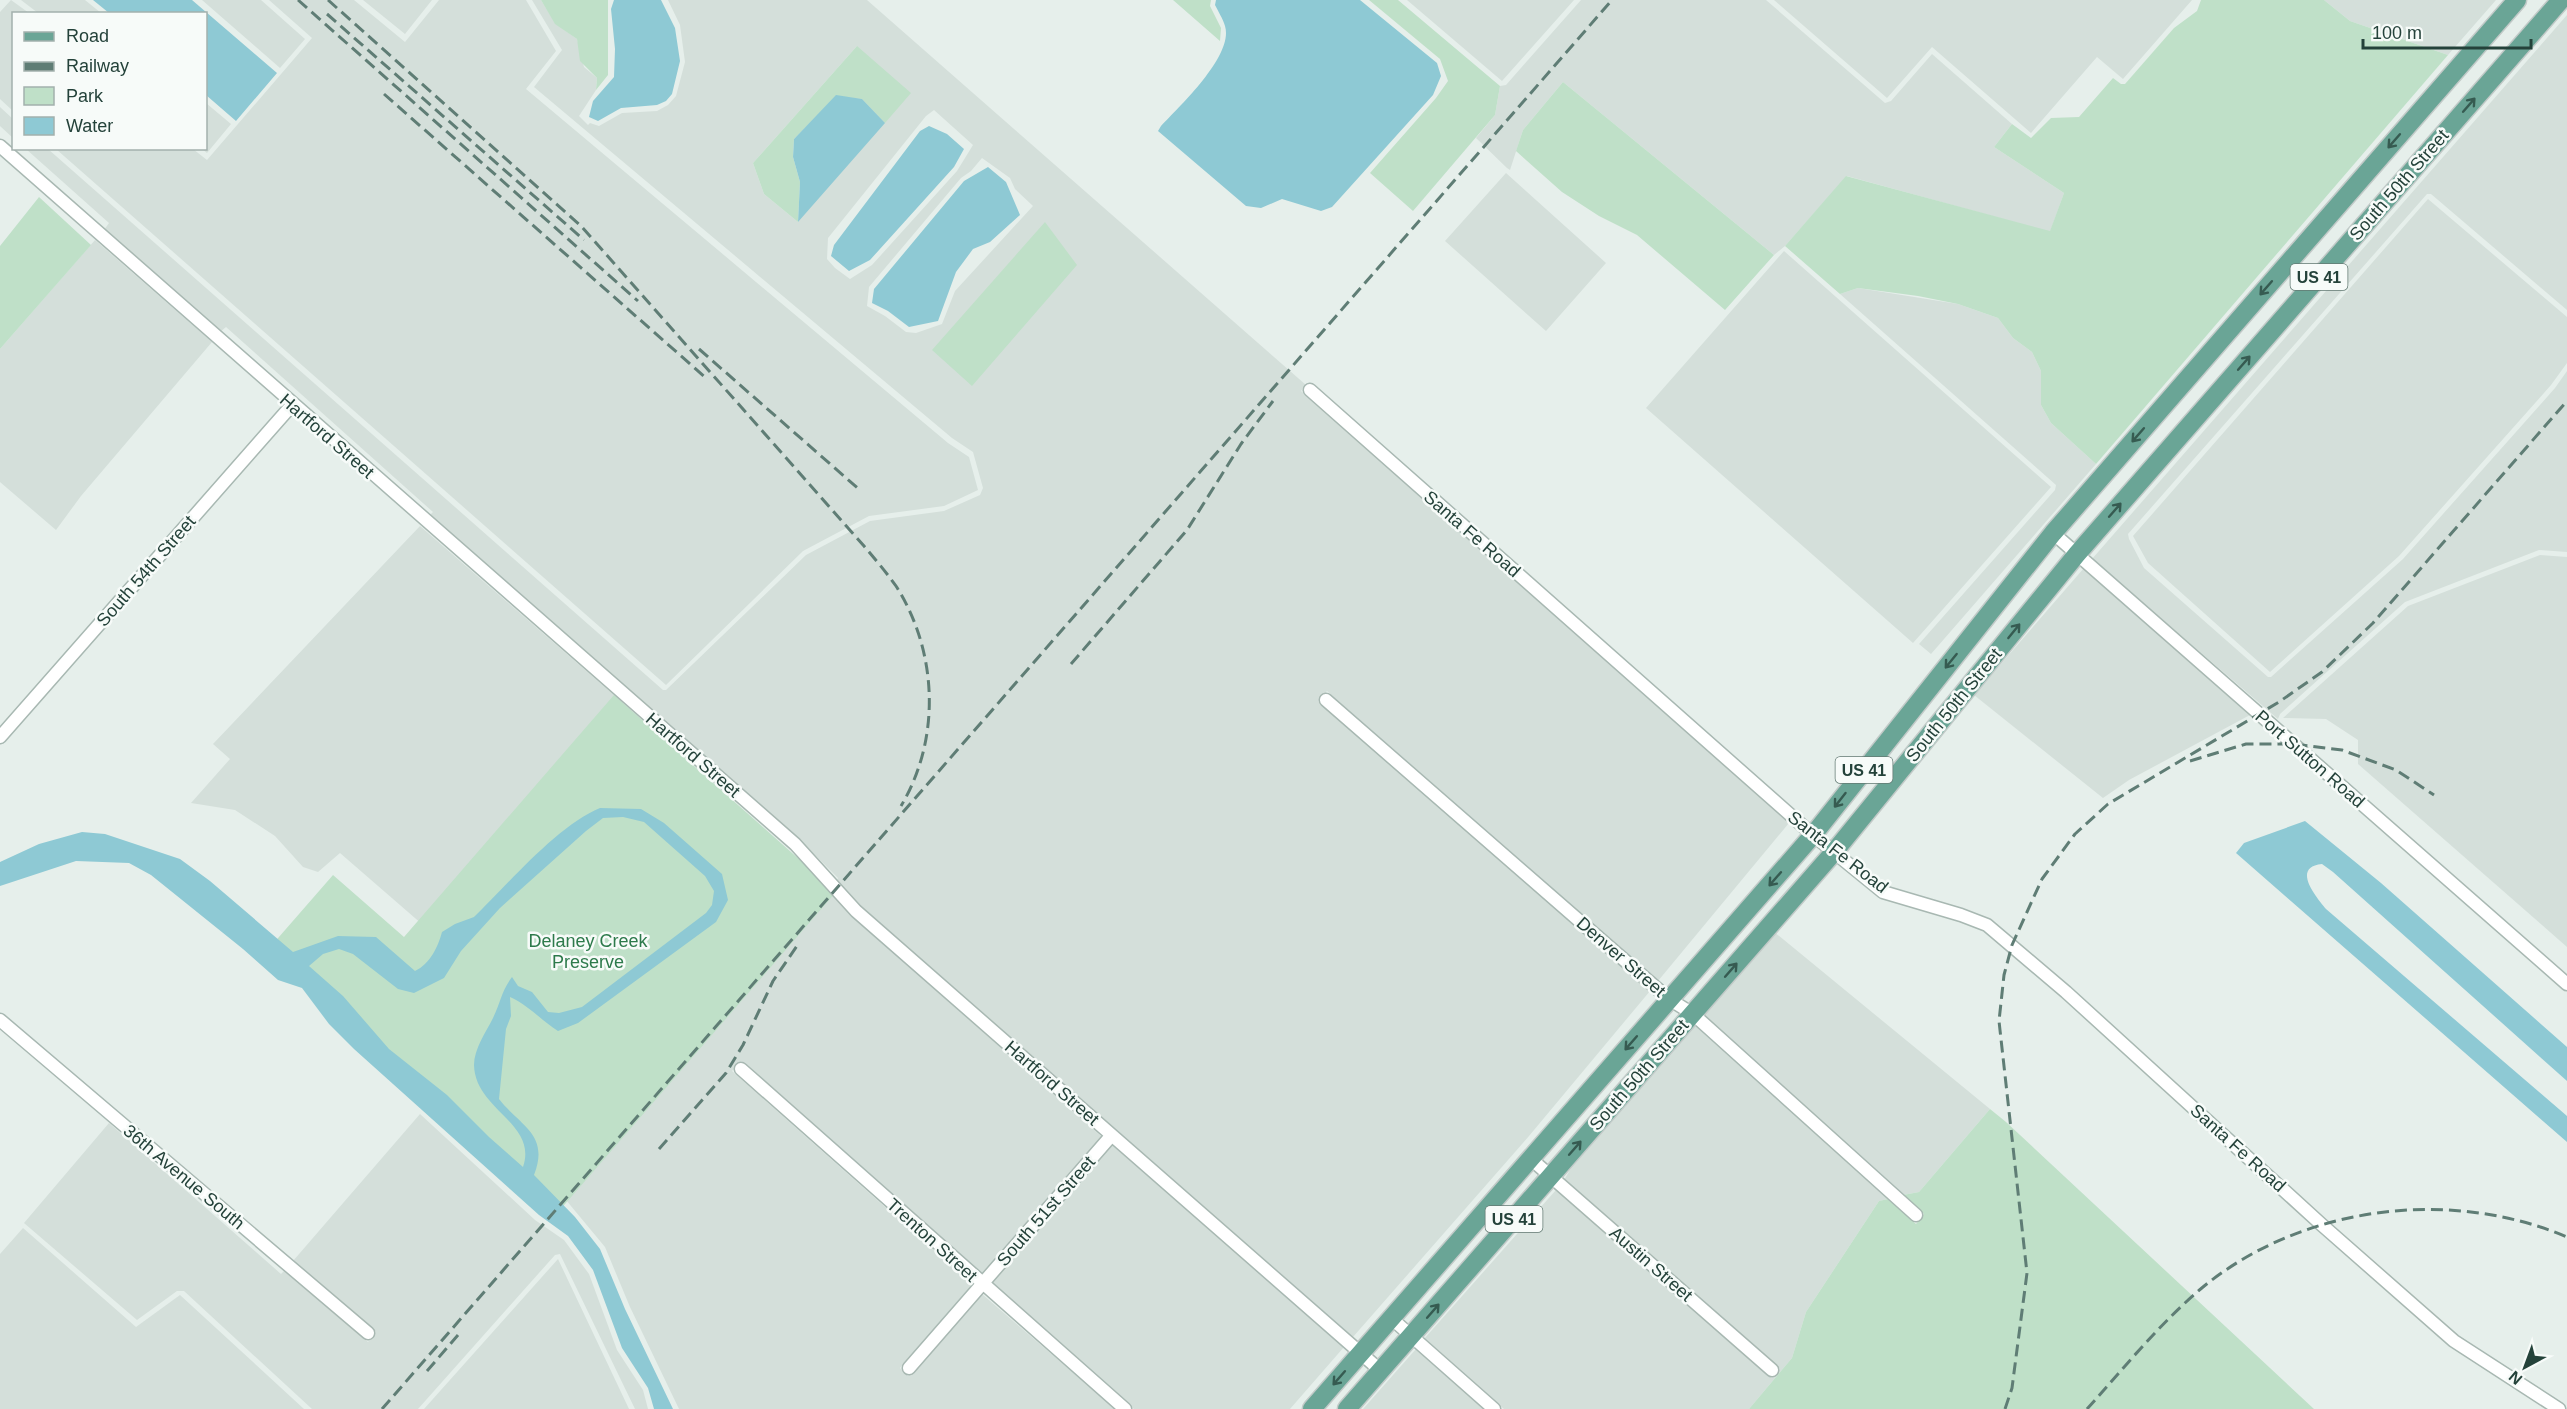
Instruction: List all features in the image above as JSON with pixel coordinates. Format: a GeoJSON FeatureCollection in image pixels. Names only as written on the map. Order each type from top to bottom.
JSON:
{"type":"FeatureCollection","features":[{"type":"Feature","properties":{"kind":"main road","name":"South 50th Street"},"geometry":{"type":"LineString","coordinates":[[1312,1409],[1813,835],[2053,533],[2517,0]]}},
{"type":"Feature","properties":{"kind":"main road","name":"South 50th Street"},"geometry":{"type":"LineString","coordinates":[[1347,1409],[1834,852],[2077,554],[2561,0]]}},
{"type":"Feature","properties":{"kind":"street","name":"Hartford Street"},"geometry":{"type":"LineString","coordinates":[[0,146],[292,405],[795,844],[856,911],[1381,1371]]}},
{"type":"Feature","properties":{"kind":"street","name":"Santa Fe Road"},"geometry":{"type":"LineString","coordinates":[[1310,390],[1813,835],[1883,892],[1960,915],[1987,926],[2066,992],[2313,1217],[2454,1341],[2559,1409]]}},
{"type":"Feature","properties":{"kind":"street","name":"South 54th Street"},"geometry":{"type":"LineString","coordinates":[[0,737],[292,405]]}},
{"type":"Feature","properties":{"kind":"street","name":"Port Sutton Road"},"geometry":{"type":"LineString","coordinates":[[2053,533],[2567,984]]}},
{"type":"Feature","properties":{"kind":"street","name":"Denver Street"},"geometry":{"type":"LineString","coordinates":[[1326,700],[1670,999],[1693,1014],[1916,1215]]}},
{"type":"Feature","properties":{"kind":"street","name":"36th Avenue South"},"geometry":{"type":"LineString","coordinates":[[0,1020],[368,1334]]}},
{"type":"Feature","properties":{"kind":"street","name":"Trenton Street"},"geometry":{"type":"LineString","coordinates":[[741,1069],[982,1285],[1125,1409]]}},
{"type":"Feature","properties":{"kind":"street","name":"South 51st Street"},"geometry":{"type":"LineString","coordinates":[[909,1368],[1111,1136]]}},
{"type":"Feature","properties":{"kind":"street","name":"Austin Street"},"geometry":{"type":"LineString","coordinates":[[1530,1159],[1772,1370]]}},
{"type":"Feature","properties":{"kind":"street"},"geometry":{"type":"LineString","coordinates":[[1391,1318],[1494,1409]]}},
{"type":"Feature","properties":{"kind":"shaded area"},"geometry":{"type":"Polygon","coordinates":[[[11,0],[28,12],[12,12],[12,110],[0,99],[0,12],[11,0]]]}},
{"type":"Feature","properties":{"kind":"shaded area"},"geometry":{"type":"Polygon","coordinates":[[[21,0],[85,0],[100,12],[37,12],[21,0]]]}},
{"type":"Feature","properties":{"kind":"shaded area"},"geometry":{"type":"Polygon","coordinates":[[[202,0],[261,0],[305,39],[280,68],[202,0]]]}},
{"type":"Feature","properties":{"kind":"shaded area"},"geometry":{"type":"Polygon","coordinates":[[[269,0],[354,0],[405,42],[439,0],[526,0],[556,51],[526,89],[948,443],[969,457],[978,490],[944,506],[869,516],[803,551],[666,685],[57,150],[194,150],[207,160],[312,38],[269,0]]]}},
{"type":"Feature","properties":{"kind":"shaded area"},"geometry":{"type":"Polygon","coordinates":[[[363,0],[432,0],[405,34],[363,0]]]}},
{"type":"Feature","properties":{"kind":"shaded area"},"geometry":{"type":"Polygon","coordinates":[[[532,0],[541,0],[555,23],[577,39],[584,67],[597,78],[596,90],[579,116],[588,125],[590,123],[599,126],[622,113],[657,111],[668,105],[676,96],[685,62],[680,25],[668,0],[867,0],[1306,385],[1301,391],[1789,823],[1658,981],[1327,691],[1318,701],[1650,991],[1529,1136],[1353,1337],[861,907],[837,880],[838,878],[799,839],[429,516],[433,512],[226,327],[220,332],[104,230],[109,223],[27,150],[49,150],[663,690],[666,690],[806,555],[870,521],[944,511],[980,495],[983,488],[973,452],[952,438],[534,87],[562,50],[532,0]],[[857,46],[753,163],[764,194],[798,222],[857,46]],[[934,110],[926,116],[828,238],[827,259],[850,279],[872,265],[957,171],[973,145],[934,110]],[[982,158],[971,171],[961,178],[869,287],[867,306],[906,332],[916,333],[942,324],[955,291],[1033,206],[1015,189],[1010,178],[982,158]]]}},
{"type":"Feature","properties":{"kind":"shaded area"},"geometry":{"type":"Polygon","coordinates":[[[1407,0],[1574,0],[1502,81],[1407,0]]]}},
{"type":"Feature","properties":{"kind":"shaded area"},"geometry":{"type":"Polygon","coordinates":[[[1581,0],[1766,0],[1885,103],[1891,101],[1932,54],[2012,124],[1994,147],[2064,193],[2050,232],[1847,176],[1785,246],[1774,255],[1563,82],[1523,130],[1510,170],[1476,138],[1495,115],[1500,86],[1506,85],[1581,0]]]}},
{"type":"Feature","properties":{"kind":"shaded area"},"geometry":{"type":"Polygon","coordinates":[[[1774,0],[2192,0],[2123,79],[2097,57],[2031,133],[1932,47],[1887,98],[1774,0]]]}},
{"type":"Feature","properties":{"kind":"shaded area"},"geometry":{"type":"Polygon","coordinates":[[[2324,0],[2496,0],[2448,55],[2350,21],[2324,0]]]}},
{"type":"Feature","properties":{"kind":"shaded area"},"geometry":{"type":"Polygon","coordinates":[[[2567,15],[2567,310],[2431,194],[2427,194],[2128,534],[2144,568],[2268,677],[2271,677],[2403,559],[2555,388],[2567,371],[2567,552],[2539,550],[2405,602],[2280,714],[2278,719],[2092,559],[2567,15]]]}},
{"type":"Feature","properties":{"kind":"shaded area"},"geometry":{"type":"Polygon","coordinates":[[[207,104],[231,124],[207,153],[203,150],[207,150],[207,104]]]}},
{"type":"Feature","properties":{"kind":"shaded area"},"geometry":{"type":"Polygon","coordinates":[[[0,107],[12,118],[12,137],[0,126],[0,107]]]}},
{"type":"Feature","properties":{"kind":"shaded area"},"geometry":{"type":"Polygon","coordinates":[[[1506,173],[1606,263],[1546,331],[1445,241],[1506,173]]]}},
{"type":"Feature","properties":{"kind":"shaded area"},"geometry":{"type":"Polygon","coordinates":[[[2428,199],[2567,317],[2567,363],[2551,385],[2399,556],[2270,672],[2148,563],[2133,536],[2428,199]]]}},
{"type":"Feature","properties":{"kind":"shaded area"},"geometry":{"type":"Polygon","coordinates":[[[95,240],[212,342],[81,496],[56,530],[0,482],[0,349],[95,240]]]}},
{"type":"Feature","properties":{"kind":"shaded area"},"geometry":{"type":"Polygon","coordinates":[[[1784,251],[2051,487],[1913,643],[1646,408],[1784,251]]]}},
{"type":"Feature","properties":{"kind":"shaded area"},"geometry":{"type":"Polygon","coordinates":[[[1858,288],[1958,304],[1998,318],[2013,338],[2032,352],[2041,371],[2041,405],[2051,423],[2096,464],[1931,654],[1919,644],[2055,490],[2056,485],[1840,294],[1858,288]]]}},
{"type":"Feature","properties":{"kind":"shaded area"},"geometry":{"type":"Polygon","coordinates":[[[420,526],[623,703],[423,925],[340,853],[318,872],[303,867],[275,836],[235,810],[191,803],[230,759],[213,744],[420,526]]]}},
{"type":"Feature","properties":{"kind":"shaded area"},"geometry":{"type":"Polygon","coordinates":[[[2540,555],[2567,557],[2567,947],[2358,764],[2358,740],[2326,719],[2283,718],[2408,606],[2540,555]]]}},
{"type":"Feature","properties":{"kind":"shaded area"},"geometry":{"type":"Polygon","coordinates":[[[2084,568],[2250,715],[2129,780],[2103,798],[1974,695],[2084,568]]]}},
{"type":"Feature","properties":{"kind":"shaded area"},"geometry":{"type":"Polygon","coordinates":[[[828,890],[852,916],[1102,1137],[982,1276],[741,1061],[732,1071],[974,1286],[900,1368],[908,1376],[982,1294],[1115,1409],[679,1409],[630,1307],[605,1247],[566,1200],[828,890]]]}},
{"type":"Feature","properties":{"kind":"shaded area"},"geometry":{"type":"Polygon","coordinates":[[[1773,931],[1990,1109],[1919,1192],[1903,1195],[1703,1014],[1773,931]]]}},
{"type":"Feature","properties":{"kind":"shaded area"},"geometry":{"type":"Polygon","coordinates":[[[1694,1024],[1888,1199],[1879,1201],[1806,1312],[1792,1358],[1749,1409],[1504,1409],[1424,1339],[1556,1190],[1772,1378],[1780,1369],[1564,1180],[1694,1024]]]}},
{"type":"Feature","properties":{"kind":"shaded area"},"geometry":{"type":"Polygon","coordinates":[[[420,1114],[535,1220],[564,1240],[589,1274],[617,1350],[643,1390],[648,1409],[635,1409],[560,1254],[555,1255],[418,1409],[312,1409],[184,1291],[177,1291],[137,1320],[24,1223],[109,1123],[281,1274],[284,1271],[368,1342],[376,1332],[293,1261],[420,1114]]]}},
{"type":"Feature","properties":{"kind":"shaded area"},"geometry":{"type":"Polygon","coordinates":[[[1111,1144],[1344,1347],[1290,1409],[1134,1409],[991,1284],[1111,1144]]]}},
{"type":"Feature","properties":{"kind":"shaded area"},"geometry":{"type":"Polygon","coordinates":[[[23,1228],[136,1327],[180,1295],[304,1409],[0,1409],[0,1254],[23,1228]]]}},
{"type":"Feature","properties":{"kind":"shaded area"},"geometry":{"type":"Polygon","coordinates":[[[558,1259],[629,1409],[424,1409],[558,1259]]]}},
{"type":"Feature","properties":{"kind":"shaded area"},"geometry":{"type":"Polygon","coordinates":[[[1416,1349],[1484,1409],[1363,1409],[1416,1349]]]}},
{"type":"Feature","properties":{"kind":"green space"},"geometry":{"type":"Polygon","coordinates":[[[541,0],[608,0],[608,75],[596,90],[597,78],[580,61],[577,39],[555,24],[541,0]]]}},
{"type":"Feature","properties":{"kind":"green space"},"geometry":{"type":"Polygon","coordinates":[[[1173,0],[1211,0],[1210,6],[1221,28],[1220,41],[1173,0]]]}},
{"type":"Feature","properties":{"kind":"green space"},"geometry":{"type":"Polygon","coordinates":[[[1369,0],[1398,0],[1500,86],[1495,115],[1413,211],[1370,173],[1436,98],[1448,81],[1440,59],[1369,0]]]}},
{"type":"Feature","properties":{"kind":"green space"},"geometry":{"type":"Polygon","coordinates":[[[2201,0],[2324,0],[2350,21],[2448,55],[2096,464],[2051,423],[2041,405],[2041,371],[2032,352],[2013,338],[1998,318],[1958,304],[1918,296],[1858,288],[1840,294],[1785,246],[1846,176],[2050,231],[2064,193],[1994,147],[2012,124],[2031,138],[2051,118],[2079,117],[2113,78],[2125,84],[2174,28],[2197,11],[2201,0]]]}},
{"type":"Feature","properties":{"kind":"green space"},"geometry":{"type":"Polygon","coordinates":[[[857,46],[911,93],[885,123],[862,99],[836,96],[794,139],[793,157],[800,182],[798,222],[764,194],[753,163],[857,46]]]}},
{"type":"Feature","properties":{"kind":"green space"},"geometry":{"type":"Polygon","coordinates":[[[1563,82],[1774,255],[1725,310],[1637,235],[1599,216],[1562,192],[1516,151],[1523,130],[1563,82]]]}},
{"type":"Feature","properties":{"kind":"green space"},"geometry":{"type":"Polygon","coordinates":[[[39,197],[91,245],[0,349],[0,246],[39,197]]]}},
{"type":"Feature","properties":{"kind":"green space"},"geometry":{"type":"Polygon","coordinates":[[[1045,222],[1077,265],[972,386],[932,350],[1045,222]]]}},
{"type":"Feature","properties":{"kind":"green space","name":"Delaney Creek Preserve"},"geometry":{"type":"Polygon","coordinates":[[[614,695],[836,892],[559,1211],[265,953],[333,875],[404,937],[614,695]]]}},
{"type":"Feature","properties":{"kind":"green space"},"geometry":{"type":"Polygon","coordinates":[[[1990,1109],[2314,1409],[1749,1409],[1792,1358],[1806,1312],[1879,1201],[1888,1199],[1916,1224],[1924,1214],[1903,1195],[1919,1192],[1990,1109]]]}},
{"type":"Feature","properties":{"kind":"water"},"geometry":{"type":"Polygon","coordinates":[[[93,0],[192,0],[206,12],[108,12],[93,0]]]}},
{"type":"Feature","properties":{"kind":"water"},"geometry":{"type":"Polygon","coordinates":[[[614,0],[661,0],[675,28],[680,61],[672,94],[666,101],[657,105],[621,108],[598,121],[589,117],[593,101],[614,77],[615,49],[611,9],[614,0]]]}},
{"type":"Feature","properties":{"kind":"water"},"geometry":{"type":"Polygon","coordinates":[[[1216,0],[1360,0],[1437,63],[1441,76],[1433,95],[1332,207],[1321,211],[1282,199],[1261,208],[1246,206],[1158,131],[1204,79],[1221,51],[1226,38],[1225,26],[1215,5],[1216,0]]]}},
{"type":"Feature","properties":{"kind":"water"},"geometry":{"type":"Polygon","coordinates":[[[207,13],[277,73],[236,121],[207,96],[207,13]]]}},
{"type":"Feature","properties":{"kind":"water"},"geometry":{"type":"Polygon","coordinates":[[[836,95],[862,99],[885,123],[798,222],[800,182],[793,157],[794,139],[836,95]]]}},
{"type":"Feature","properties":{"kind":"water"},"geometry":{"type":"Polygon","coordinates":[[[929,126],[947,134],[964,149],[954,167],[870,260],[849,271],[831,256],[834,245],[920,131],[929,126]]]}},
{"type":"Feature","properties":{"kind":"water"},"geometry":{"type":"Polygon","coordinates":[[[988,167],[1006,182],[1020,215],[990,242],[973,249],[956,272],[938,321],[909,327],[888,311],[872,303],[874,289],[964,181],[988,167]]]}},
{"type":"Feature","properties":{"kind":"water"},"geometry":{"type":"Polygon","coordinates":[[[600,808],[641,809],[664,823],[722,874],[728,900],[716,922],[578,1023],[558,1031],[523,1004],[510,997],[511,1016],[506,1029],[499,1099],[524,1124],[535,1140],[538,1161],[534,1175],[575,1217],[600,1249],[625,1309],[673,1409],[654,1409],[648,1388],[622,1348],[593,1270],[568,1236],[539,1215],[354,1049],[329,1024],[302,988],[278,980],[151,875],[129,863],[76,861],[0,886],[0,862],[39,844],[82,832],[105,834],[180,859],[210,881],[293,952],[338,936],[376,937],[415,971],[433,954],[442,932],[474,917],[534,856],[584,816],[600,808]],[[623,817],[603,818],[500,908],[461,951],[444,978],[414,993],[398,989],[353,954],[339,949],[323,954],[309,966],[343,996],[389,1049],[447,1095],[523,1167],[525,1152],[522,1139],[484,1094],[477,1080],[474,1065],[478,1047],[512,977],[518,986],[532,992],[548,1012],[559,1013],[582,1007],[706,913],[712,905],[714,891],[705,876],[644,822],[623,817]]]}},
{"type":"Feature","properties":{"kind":"water"},"geometry":{"type":"Polygon","coordinates":[[[2305,821],[2381,883],[2567,1047],[2567,1081],[2333,872],[2322,864],[2313,866],[2308,871],[2307,876],[2312,890],[2326,909],[2567,1116],[2567,1142],[2236,853],[2244,843],[2305,821]]]}},
{"type":"Feature","properties":{"kind":"railway"},"geometry":{"type":"LineString","coordinates":[[298,0],[638,301]]}},
{"type":"Feature","properties":{"kind":"railway"},"geometry":{"type":"LineString","coordinates":[[328,0],[581,226],[864,546],[896,586],[910,612],[920,639],[927,667],[929,696],[928,724],[923,753],[914,780],[901,806]]}},
{"type":"Feature","properties":{"kind":"railway"},"geometry":{"type":"LineString","coordinates":[[382,1409],[1612,0]]}},
{"type":"Feature","properties":{"kind":"railway"},"geometry":{"type":"LineString","coordinates":[[327,14],[584,240]]}},
{"type":"Feature","properties":{"kind":"railway"},"geometry":{"type":"LineString","coordinates":[[384,94],[706,378]]}},
{"type":"Feature","properties":{"kind":"railway"},"geometry":{"type":"LineString","coordinates":[[699,349],[861,491]]}},
{"type":"Feature","properties":{"kind":"railway"},"geometry":{"type":"LineString","coordinates":[[1071,664],[1187,530],[1241,444],[1273,401]]}},
{"type":"Feature","properties":{"kind":"railway"},"geometry":{"type":"LineString","coordinates":[[2005,1409],[2012,1388],[2027,1273],[1999,1021],[2004,975],[2012,945],[2042,879],[2075,834],[2108,804],[2279,702],[2322,672],[2373,623],[2567,401]]}},
{"type":"Feature","properties":{"kind":"railway"},"geometry":{"type":"LineString","coordinates":[[2190,761],[2246,744],[2293,744],[2342,750],[2396,770],[2434,795]]}},
{"type":"Feature","properties":{"kind":"railway"},"geometry":{"type":"LineString","coordinates":[[659,1149],[726,1073],[743,1045],[773,981],[799,943]]}},
{"type":"Feature","properties":{"kind":"railway"},"geometry":{"type":"LineString","coordinates":[[2087,1409],[2157,1331],[2203,1287],[2242,1260],[2285,1238],[2331,1222],[2378,1213],[2426,1209],[2474,1212],[2522,1221],[2567,1237]]}},
{"type":"Feature","properties":{"kind":"railway"},"geometry":{"type":"LineString","coordinates":[[427,1371],[458,1335]]}}]}
